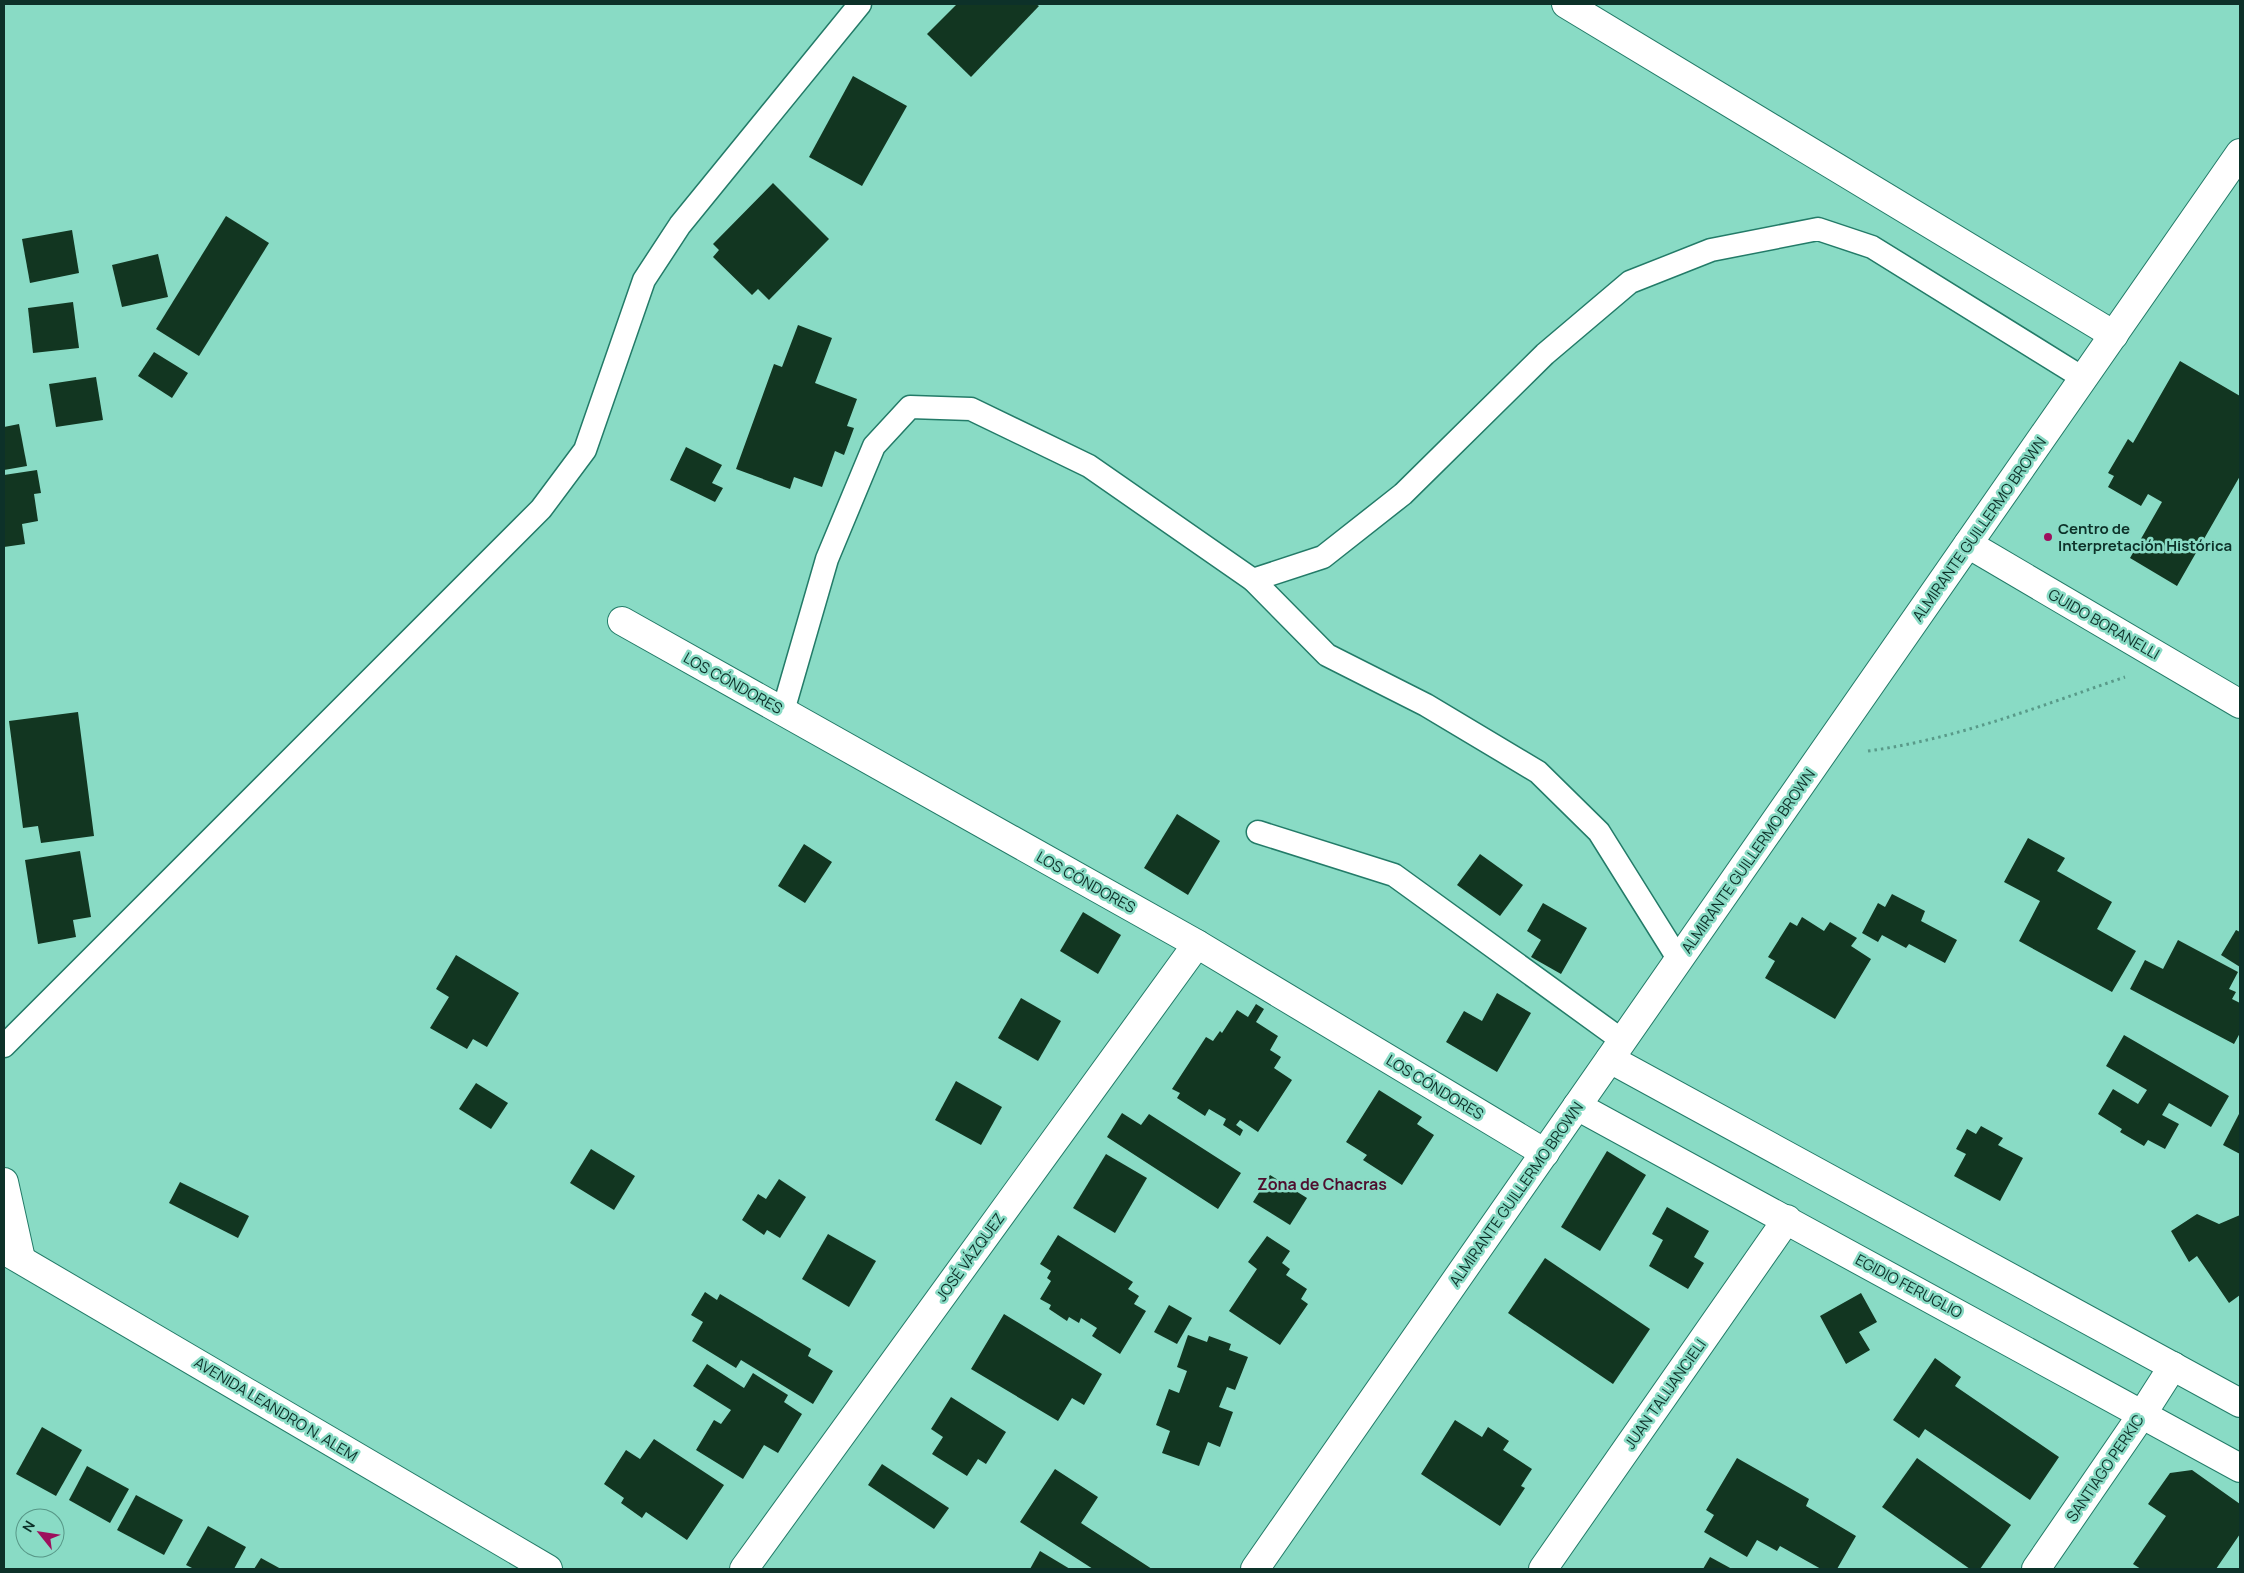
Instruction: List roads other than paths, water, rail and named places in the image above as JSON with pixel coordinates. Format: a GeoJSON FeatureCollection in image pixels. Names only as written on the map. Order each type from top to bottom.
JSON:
{"type":"FeatureCollection","features":[{"type":"Feature","properties":{"kind":"street"},"geometry":{"type":"LineString","coordinates":[[1566,4],[2114,335]]}},
{"type":"Feature","properties":{"kind":"street","name":"ALMIRANTE GUILLERMO BROWN"},"geometry":{"type":"LineString","coordinates":[[1255,1569],[2240,153]]}},
{"type":"Feature","properties":{"kind":"street","name":"GUIDO BORANELLI"},"geometry":{"type":"LineString","coordinates":[[1968,544],[2240,704]]}},
{"type":"Feature","properties":{"kind":"street","name":"LOS CÓNDORES"},"geometry":{"type":"LineString","coordinates":[[622,621],[1196,944],[1545,1153]]}},
{"type":"Feature","properties":{"kind":"street","name":"JOSÉ VÁZQUEZ"},"geometry":{"type":"LineString","coordinates":[[744,1569],[1196,944]]}},
{"type":"Feature","properties":{"kind":"street"},"geometry":{"type":"LineString","coordinates":[[1616,1050],[2240,1403]]}},
{"type":"Feature","properties":{"kind":"street","name":"EGIDIO FERUGLIO"},"geometry":{"type":"LineString","coordinates":[[1577,1106],[2143,1413],[2240,1468]]}},
{"type":"Feature","properties":{"kind":"street"},"geometry":{"type":"LineString","coordinates":[[4,1182],[12,1254]]}},
{"type":"Feature","properties":{"kind":"street","name":"JUAN TALIJANCIELI"},"geometry":{"type":"LineString","coordinates":[[1543,1569],[1787,1220]]}},
{"type":"Feature","properties":{"kind":"street","name":"AVENIDA LEANDRO N. ALEM"},"geometry":{"type":"LineString","coordinates":[[12,1254],[548,1569]]}},
{"type":"Feature","properties":{"kind":"street","name":"SANTIAGO PERKIC"},"geometry":{"type":"LineString","coordinates":[[2036,1569],[2173,1366]]}},
{"type":"Feature","properties":{"kind":"lane"},"geometry":{"type":"LineString","coordinates":[[4,1046],[541,509],[585,450],[644,280],[680,225],[860,4]]}},
{"type":"Feature","properties":{"kind":"lane"},"geometry":{"type":"LineString","coordinates":[[1253,580],[1323,558],[1403,494],[1544,354],[1630,282],[1711,250],[1818,229],[1872,247],[2083,378]]}},
{"type":"Feature","properties":{"kind":"lane"},"geometry":{"type":"LineString","coordinates":[[783,711],[827,559],[874,446],[910,407],[972,409],[1089,466],[1253,580],[1327,655],[1426,705],[1538,772],[1599,832],[1679,960]]}},
{"type":"Feature","properties":{"kind":"lane"},"geometry":{"type":"LineString","coordinates":[[1258,832],[1394,875],[1616,1050]]}},
{"type":"Feature","properties":{"kind":"place","name":"Centro de Interpretación Histórica"},"geometry":{"type":"Point","coordinates":[2048,537]}},
{"type":"Feature","properties":{"kind":"district","name":"Zona de Chacras"},"geometry":{"type":"Point","coordinates":[1322,1184]}}]}
